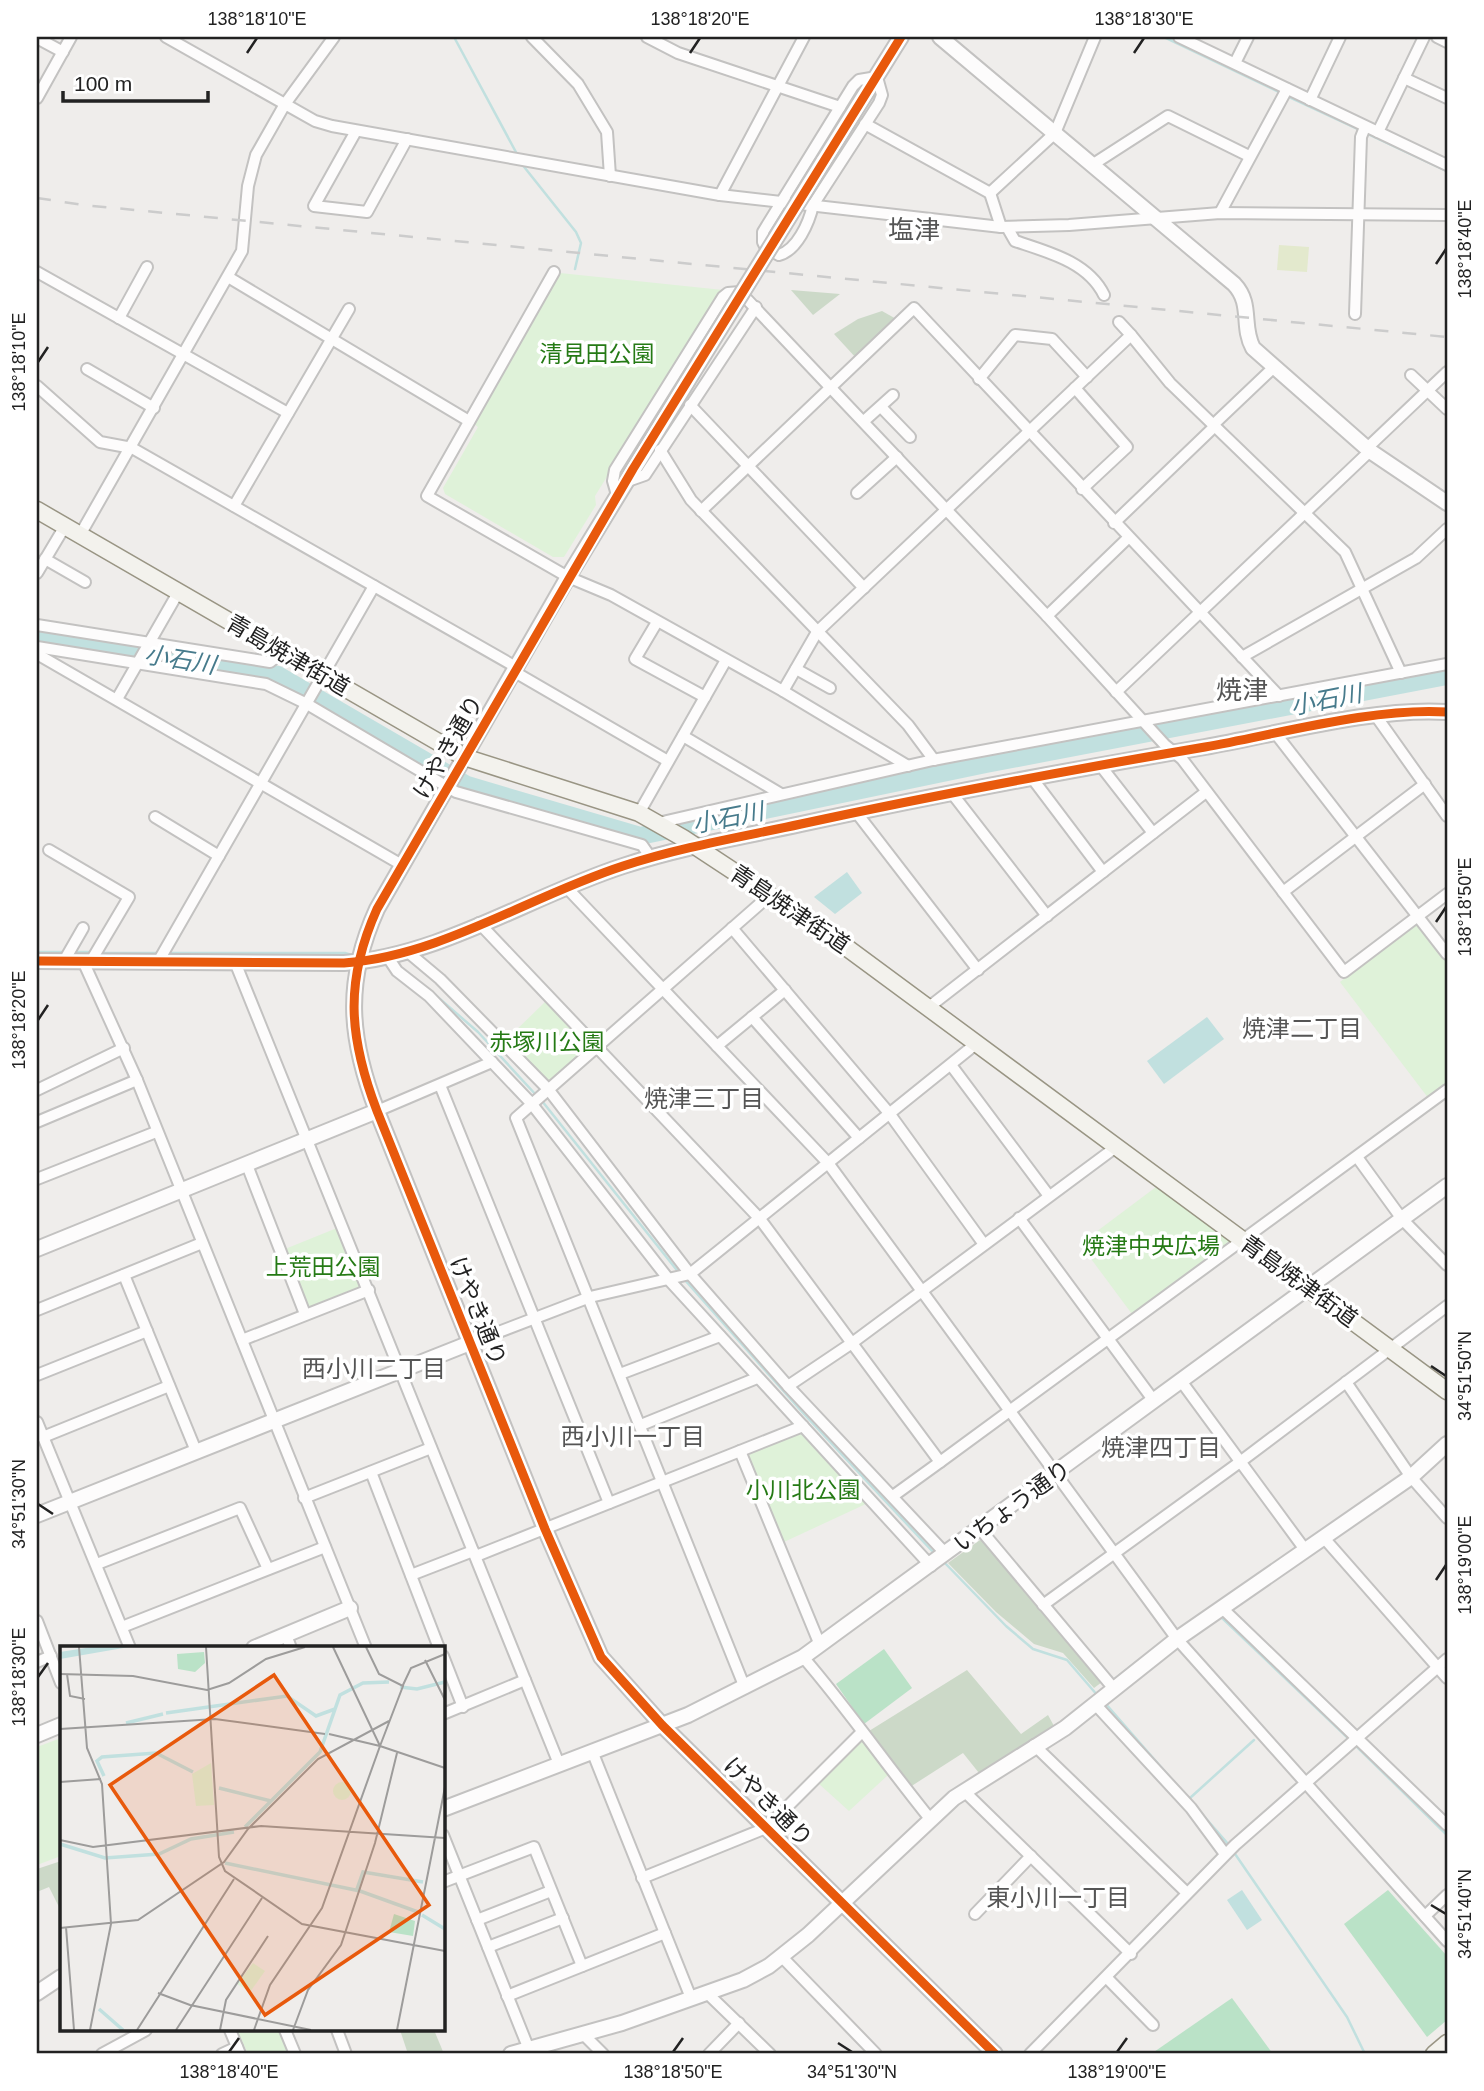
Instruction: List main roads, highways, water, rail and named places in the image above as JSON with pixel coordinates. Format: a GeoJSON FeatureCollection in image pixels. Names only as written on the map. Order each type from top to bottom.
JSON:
{"type":"FeatureCollection","features":[{"type":"Feature","properties":{"kind":"main road","name":"青島焼津街道"},"geometry":{"type":"LineString","coordinates":[[37,510],[282,652],[320,681],[461,763],[639,813],[690,842],[929,1007],[1447,1391]]}},
{"type":"Feature","properties":{"kind":"main road"},"geometry":{"type":"LineString","coordinates":[[1434,2054],[1447,2043]]}},
{"type":"Feature","properties":{"kind":"water"},"geometry":{"type":"Polygon","coordinates":[[[847,872],[862,893],[835,914],[814,897],[847,872]]]}},
{"type":"Feature","properties":{"kind":"water"},"geometry":{"type":"Polygon","coordinates":[[[1207,1017],[1224,1039],[1164,1084],[1147,1061],[1207,1017]]]}},
{"type":"Feature","properties":{"kind":"water"},"geometry":{"type":"Polygon","coordinates":[[[1242,1890],[1262,1920],[1247,1930],[1227,1900],[1242,1890]]]}},
{"type":"Feature","properties":{"kind":"waterway"},"geometry":{"type":"LineString","coordinates":[[454,37],[517,154]]}},
{"type":"Feature","properties":{"kind":"waterway"},"geometry":{"type":"LineString","coordinates":[[1164,37],[1281,93]]}},
{"type":"Feature","properties":{"kind":"waterway"},"geometry":{"type":"LineString","coordinates":[[1287,96],[1360,130]]}},
{"type":"Feature","properties":{"kind":"waterway"},"geometry":{"type":"LineString","coordinates":[[1366,133],[1447,171]]}},
{"type":"Feature","properties":{"kind":"waterway"},"geometry":{"type":"LineString","coordinates":[[521,163],[576,232],[581,243],[575,269]]}},
{"type":"Feature","properties":{"kind":"waterway"},"geometry":{"type":"LineString","coordinates":[[668,473],[685,499]]}},
{"type":"Feature","properties":{"kind":"waterway","name":"小石川"},"geometry":{"type":"LineString","coordinates":[[37,639],[278,675],[467,785],[640,836],[986,764],[1447,676]]}},
{"type":"Feature","properties":{"kind":"waterway"},"geometry":{"type":"LineString","coordinates":[[932,765],[937,774]]}},
{"type":"Feature","properties":{"kind":"waterway"},"geometry":{"type":"LineString","coordinates":[[37,952],[65,952]]}},
{"type":"Feature","properties":{"kind":"waterway"},"geometry":{"type":"LineString","coordinates":[[72,952],[93,952]]}},
{"type":"Feature","properties":{"kind":"waterway"},"geometry":{"type":"LineString","coordinates":[[100,953],[159,953]]}},
{"type":"Feature","properties":{"kind":"waterway"},"geometry":{"type":"LineString","coordinates":[[166,953],[345,953],[355,956]]}},
{"type":"Feature","properties":{"kind":"waterway"},"geometry":{"type":"LineString","coordinates":[[433,993],[478,1032],[537,1096]]}},
{"type":"Feature","properties":{"kind":"waterway"},"geometry":{"type":"LineString","coordinates":[[542,1101],[680,1274]]}},
{"type":"Feature","properties":{"kind":"waterway"},"geometry":{"type":"LineString","coordinates":[[684,1279],[804,1414],[934,1553]]}},
{"type":"Feature","properties":{"kind":"waterway"},"geometry":{"type":"LineString","coordinates":[[942,1560],[1006,1626],[1033,1649],[1067,1660],[1098,1696]]}},
{"type":"Feature","properties":{"kind":"waterway"},"geometry":{"type":"LineString","coordinates":[[1186,1625],[1209,1609]]}},
{"type":"Feature","properties":{"kind":"waterway"},"geometry":{"type":"LineString","coordinates":[[1220,1616],[1350,1740]]}},
{"type":"Feature","properties":{"kind":"waterway"},"geometry":{"type":"LineString","coordinates":[[1111,1682],[1139,1660]]}},
{"type":"Feature","properties":{"kind":"waterway"},"geometry":{"type":"LineString","coordinates":[[1105,1703],[1229,1845]]}},
{"type":"Feature","properties":{"kind":"waterway"},"geometry":{"type":"LineString","coordinates":[[1190,1798],[1254,1740]]}},
{"type":"Feature","properties":{"kind":"waterway"},"geometry":{"type":"LineString","coordinates":[[1354,1744],[1447,1835]]}},
{"type":"Feature","properties":{"kind":"waterway"},"geometry":{"type":"LineString","coordinates":[[1233,1851],[1347,2017],[1365,2054]]}},
{"type":"Feature","properties":{"kind":"railway"},"geometry":{"type":"LineString","coordinates":[[37,198],[83,205],[1447,337]]}},
{"type":"Feature","properties":{"kind":"district","name":"塩津"},"geometry":{"type":"Point","coordinates":[914,230]}},
{"type":"Feature","properties":{"kind":"district","name":"焼津"},"geometry":{"type":"Point","coordinates":[1242,690]}},
{"type":"Feature","properties":{"kind":"district","name":"焼津二丁目"},"geometry":{"type":"Point","coordinates":[1302,1029]}},
{"type":"Feature","properties":{"kind":"district","name":"焼津三丁目"},"geometry":{"type":"Point","coordinates":[704,1099]}},
{"type":"Feature","properties":{"kind":"district","name":"西小川二丁目"},"geometry":{"type":"Point","coordinates":[374,1369]}},
{"type":"Feature","properties":{"kind":"district","name":"西小川一丁目"},"geometry":{"type":"Point","coordinates":[633,1437]}},
{"type":"Feature","properties":{"kind":"district","name":"焼津四丁目"},"geometry":{"type":"Point","coordinates":[1161,1448]}},
{"type":"Feature","properties":{"kind":"district","name":"東小川一丁目"},"geometry":{"type":"Point","coordinates":[1058,1898]}},
{"type":"Feature","properties":{"kind":"park label","name":"清見田公園"},"geometry":{"type":"Point","coordinates":[597,354]}},
{"type":"Feature","properties":{"kind":"park label","name":"赤塚川公園"},"geometry":{"type":"Point","coordinates":[547,1042]}},
{"type":"Feature","properties":{"kind":"park label","name":"焼津中央広場"},"geometry":{"type":"Point","coordinates":[1151,1246]}},
{"type":"Feature","properties":{"kind":"park label","name":"上荒田公園"},"geometry":{"type":"Point","coordinates":[323,1267]}},
{"type":"Feature","properties":{"kind":"park label","name":"小川北公園"},"geometry":{"type":"Point","coordinates":[803,1490]}}]}
